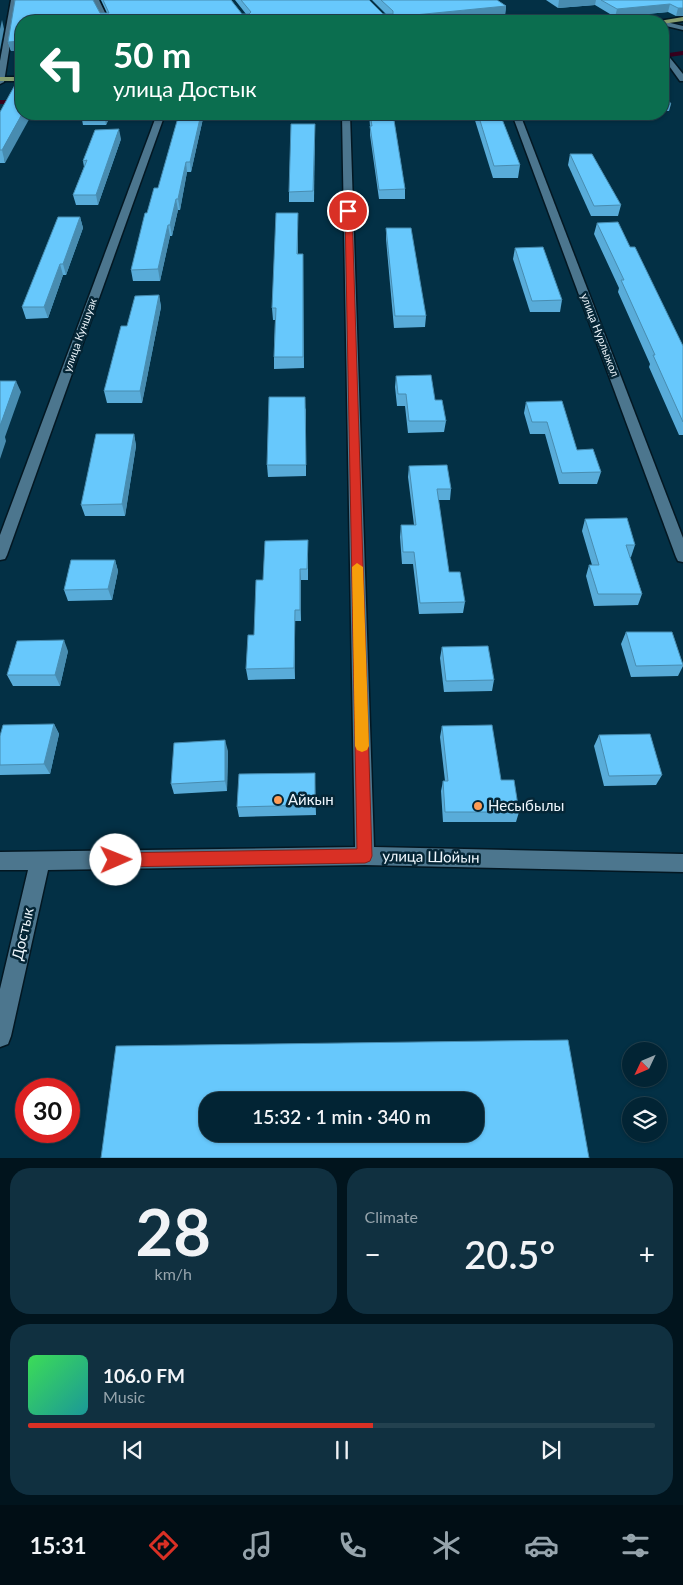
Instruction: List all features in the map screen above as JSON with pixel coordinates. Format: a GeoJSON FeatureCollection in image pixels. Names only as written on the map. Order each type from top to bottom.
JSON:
{"type":"FeatureCollection","features":[{"type":"Feature","properties":{"kind":"main road"},"geometry":{"type":"LineString","coordinates":[[669,22],[683,19]]}},
{"type":"Feature","properties":{"kind":"main road"},"geometry":{"type":"LineString","coordinates":[[1,80],[15,79]]}},
{"type":"Feature","properties":{"kind":"street"},"geometry":{"type":"LineString","coordinates":[[1,80],[14,0]]}},
{"type":"Feature","properties":{"kind":"street"},"geometry":{"type":"LineString","coordinates":[[96,0],[103,15]]}},
{"type":"Feature","properties":{"kind":"street"},"geometry":{"type":"LineString","coordinates":[[669,25],[683,28]]}},
{"type":"Feature","properties":{"kind":"street"},"geometry":{"type":"LineString","coordinates":[[669,60],[683,79]]}},
{"type":"Feature","properties":{"kind":"street","name":"улица Куншуак"},"geometry":{"type":"LineString","coordinates":[[0,556],[159,120]]}},
{"type":"Feature","properties":{"kind":"street"},"geometry":{"type":"LineString","coordinates":[[346,120],[365,856]]}},
{"type":"Feature","properties":{"kind":"street","name":"улица Нурлыжол"},"geometry":{"type":"LineString","coordinates":[[518,120],[683,557]]}},
{"type":"Feature","properties":{"kind":"street","name":"улица Шойын"},"geometry":{"type":"LineString","coordinates":[[0,861],[365,856],[683,862]]}},
{"type":"Feature","properties":{"kind":"street","name":"Достык"},"geometry":{"type":"LineString","coordinates":[[0,1036],[40,861]]}},
{"type":"Feature","properties":{"kind":"building"},"geometry":{"type":"Polygon","coordinates":[[[15,0],[93,0],[100,13],[109,13],[103,0],[231,0],[242,14],[249,14],[251,12],[241,0],[369,0],[383,14],[393,14],[393,11],[381,0],[497,0],[506,6],[414,15],[15,15],[15,41],[8,42],[15,0]]]}},
{"type":"Feature","properties":{"kind":"building"},"geometry":{"type":"Polygon","coordinates":[[[601,0],[683,0],[683,8],[670,4],[617,9],[601,0]]]}},
{"type":"Feature","properties":{"kind":"building"},"geometry":{"type":"Polygon","coordinates":[[[15,85],[15,120],[19,120],[2,150],[0,150],[0,112],[15,85]]]}},
{"type":"Feature","properties":{"kind":"building"},"geometry":{"type":"Polygon","coordinates":[[[177,120],[200,120],[190,162],[186,162],[178,199],[176,199],[170,225],[168,225],[158,269],[131,270],[145,213],[147,213],[154,188],[158,188],[177,120]]]}},
{"type":"Feature","properties":{"kind":"building"},"geometry":{"type":"Polygon","coordinates":[[[371,120],[394,120],[405,189],[379,190],[370,126],[372,126],[371,120]]]}},
{"type":"Feature","properties":{"kind":"building"},"geometry":{"type":"Polygon","coordinates":[[[480,120],[502,120],[520,165],[494,166],[480,120]]]}},
{"type":"Feature","properties":{"kind":"building"},"geometry":{"type":"Polygon","coordinates":[[[291,124],[315,124],[313,191],[289,192],[291,124]]]}},
{"type":"Feature","properties":{"kind":"building"},"geometry":{"type":"Polygon","coordinates":[[[119,129],[96,195],[73,195],[87,160],[83,161],[95,130],[119,129]]]}},
{"type":"Feature","properties":{"kind":"building"},"geometry":{"type":"Polygon","coordinates":[[[570,154],[592,154],[621,205],[594,206],[570,154]]]}},
{"type":"Feature","properties":{"kind":"building"},"geometry":{"type":"Polygon","coordinates":[[[276,213],[298,213],[297,254],[303,254],[303,357],[274,357],[276,308],[272,308],[276,213]]]}},
{"type":"Feature","properties":{"kind":"building"},"geometry":{"type":"Polygon","coordinates":[[[58,217],[80,217],[63,264],[60,264],[44,307],[22,307],[58,217]]]}},
{"type":"Feature","properties":{"kind":"building"},"geometry":{"type":"Polygon","coordinates":[[[618,222],[630,247],[635,247],[683,346],[683,422],[621,280],[624,280],[597,223],[618,222]]]}},
{"type":"Feature","properties":{"kind":"building"},"geometry":{"type":"Polygon","coordinates":[[[386,228],[411,228],[426,316],[395,316],[386,228]]]}},
{"type":"Feature","properties":{"kind":"building"},"geometry":{"type":"Polygon","coordinates":[[[543,247],[562,300],[532,301],[515,248],[543,247]]]}},
{"type":"Feature","properties":{"kind":"building"},"geometry":{"type":"Polygon","coordinates":[[[159,295],[140,391],[104,391],[121,326],[127,326],[135,296],[159,295]]]}},
{"type":"Feature","properties":{"kind":"building"},"geometry":{"type":"Polygon","coordinates":[[[431,375],[435,400],[442,400],[446,421],[409,421],[406,394],[398,394],[396,376],[431,375]]]}},
{"type":"Feature","properties":{"kind":"building"},"geometry":{"type":"Polygon","coordinates":[[[0,381],[16,381],[0,426],[0,381]]]}},
{"type":"Feature","properties":{"kind":"building"},"geometry":{"type":"Polygon","coordinates":[[[269,397],[305,397],[306,465],[267,465],[269,397]]]}},
{"type":"Feature","properties":{"kind":"building"},"geometry":{"type":"Polygon","coordinates":[[[562,401],[577,450],[593,449],[601,472],[562,473],[547,422],[532,422],[526,402],[562,401]]]}},
{"type":"Feature","properties":{"kind":"building"},"geometry":{"type":"Polygon","coordinates":[[[96,434],[134,434],[122,504],[81,505],[96,434]]]}},
{"type":"Feature","properties":{"kind":"building"},"geometry":{"type":"Polygon","coordinates":[[[447,465],[451,489],[437,489],[449,572],[460,572],[465,602],[420,603],[414,552],[403,552],[401,525],[416,525],[409,466],[447,465]]]}},
{"type":"Feature","properties":{"kind":"building"},"geometry":{"type":"Polygon","coordinates":[[[627,518],[635,545],[626,545],[642,594],[598,594],[589,565],[599,565],[585,519],[627,518]]]}},
{"type":"Feature","properties":{"kind":"building"},"geometry":{"type":"Polygon","coordinates":[[[308,540],[307,569],[300,569],[300,610],[295,610],[294,668],[246,669],[248,635],[254,635],[256,580],[263,580],[265,541],[308,540]]]}},
{"type":"Feature","properties":{"kind":"building"},"geometry":{"type":"Polygon","coordinates":[[[71,560],[115,560],[108,589],[64,590],[71,560]]]}},
{"type":"Feature","properties":{"kind":"building"},"geometry":{"type":"Polygon","coordinates":[[[626,632],[672,632],[683,665],[636,666],[626,632]]]}},
{"type":"Feature","properties":{"kind":"building"},"geometry":{"type":"Polygon","coordinates":[[[64,640],[55,675],[7,675],[17,641],[64,640]]]}},
{"type":"Feature","properties":{"kind":"building"},"geometry":{"type":"Polygon","coordinates":[[[488,646],[494,680],[446,681],[442,647],[488,646]]]}},
{"type":"Feature","properties":{"kind":"building"},"geometry":{"type":"Polygon","coordinates":[[[54,724],[44,764],[0,765],[0,736],[3,725],[54,724]]]}},
{"type":"Feature","properties":{"kind":"building"},"geometry":{"type":"Polygon","coordinates":[[[492,725],[501,780],[514,780],[519,812],[445,812],[443,781],[448,781],[442,726],[492,725]]]}},
{"type":"Feature","properties":{"kind":"building"},"geometry":{"type":"Polygon","coordinates":[[[650,734],[662,775],[609,776],[599,735],[650,734]]]}},
{"type":"Feature","properties":{"kind":"building"},"geometry":{"type":"Polygon","coordinates":[[[225,740],[225,781],[171,784],[174,743],[225,740]]]}},
{"type":"Feature","properties":{"kind":"building","name":"Айкын"},"geometry":{"type":"Polygon","coordinates":[[[315,773],[315,805],[237,807],[239,774],[315,773]]]}},
{"type":"Feature","properties":{"kind":"building"},"geometry":{"type":"Polygon","coordinates":[[[568,1040],[589,1158],[101,1158],[116,1046],[568,1040]]]}},
{"type":"Feature","properties":{"kind":"waterway"},"geometry":{"type":"LineString","coordinates":[[669,55],[683,53]]}},
{"type":"Feature","properties":{"kind":"waterway"},"geometry":{"type":"LineString","coordinates":[[0,102],[15,102]]}},
{"type":"Feature","properties":{"kind":"slow traffic"},"geometry":{"type":"LineString","coordinates":[[357,567],[362,746]]}},
{"type":"Feature","properties":{"kind":"place","name":"Айкын"},"geometry":{"type":"Point","coordinates":[278,800]}},
{"type":"Feature","properties":{"kind":"place","name":"Несыбылы"},"geometry":{"type":"Point","coordinates":[478,806]}},
{"type":"Feature","properties":{"kind":"route"},"geometry":{"type":"LineString","coordinates":[[116,860],[365,856],[348,211]]}}]}
